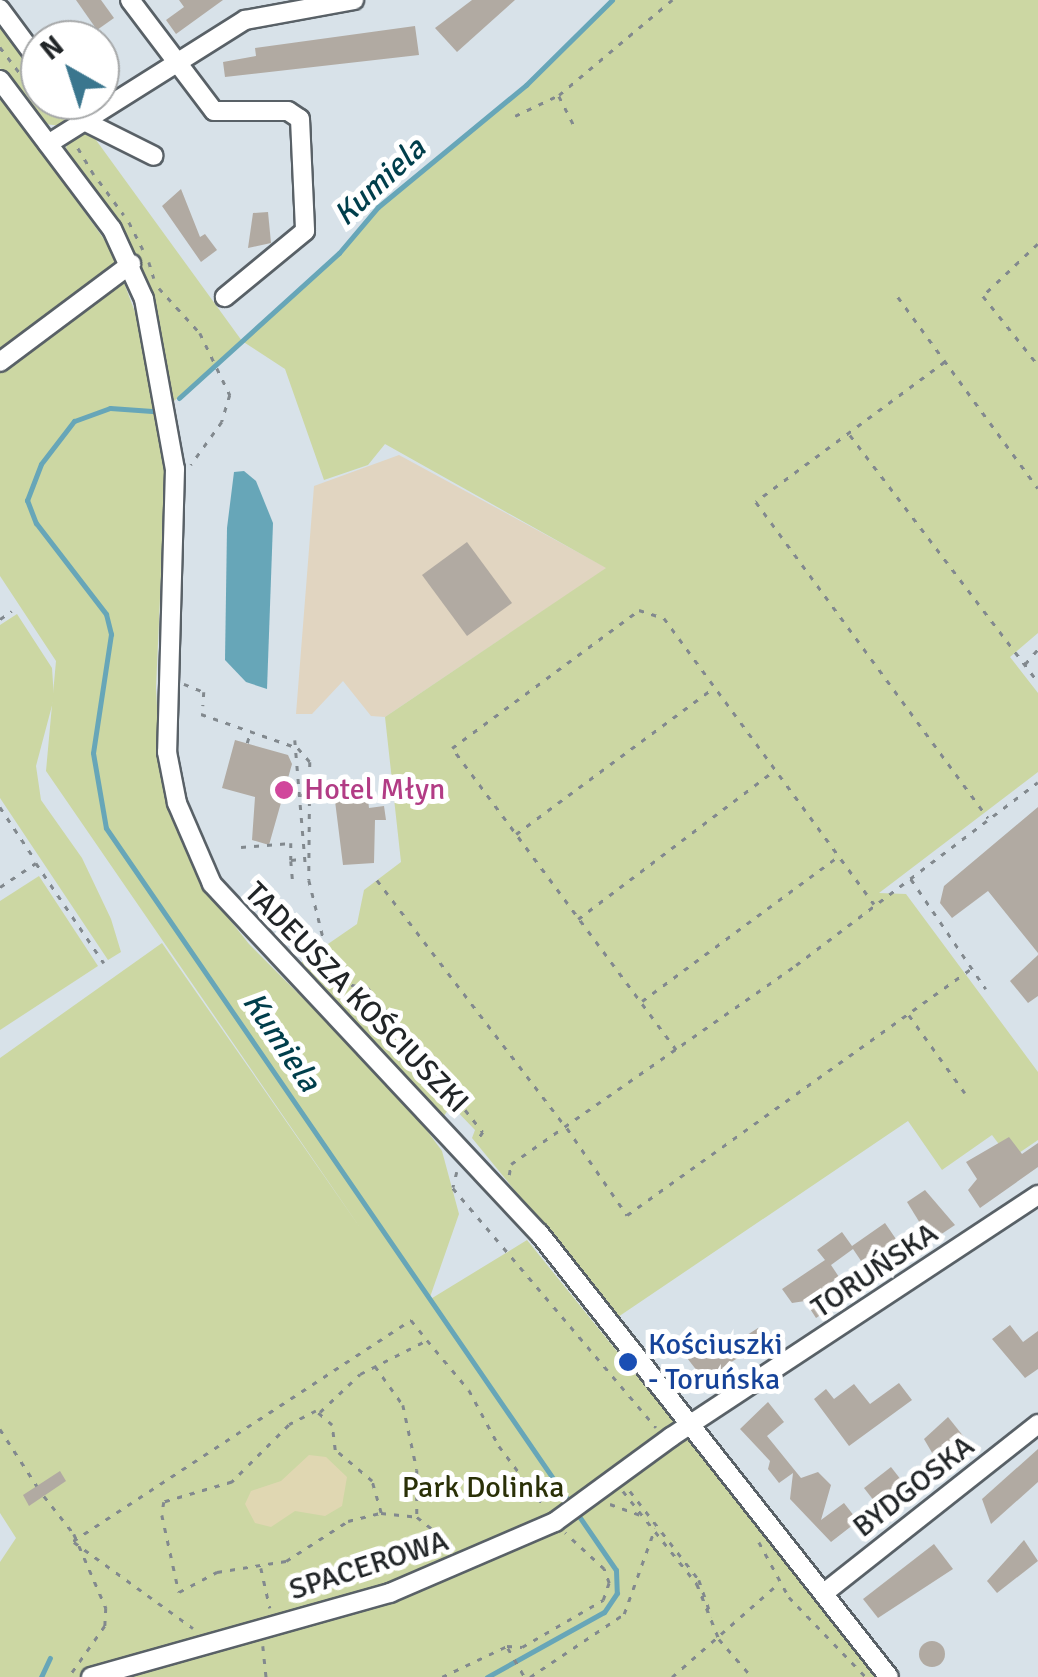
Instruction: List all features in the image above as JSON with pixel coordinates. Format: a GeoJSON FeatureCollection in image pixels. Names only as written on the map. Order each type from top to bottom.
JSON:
{"type":"FeatureCollection","features":[{"type":"Feature","properties":{"kind":"street"},"geometry":{"type":"LineString","coordinates":[[130,0],[214,111],[288,111],[300,120],[304,231],[225,297]]}},
{"type":"Feature","properties":{"kind":"street"},"geometry":{"type":"LineString","coordinates":[[120,97],[259,15],[354,0]]}},
{"type":"Feature","properties":{"kind":"street"},"geometry":{"type":"LineString","coordinates":[[0,9],[20,36]]}},
{"type":"Feature","properties":{"kind":"street","name":"TADEUSZA KOŚCIUSZKI"},"geometry":{"type":"LineString","coordinates":[[0,80],[131,264],[162,385],[175,469],[164,723],[172,784],[189,836],[239,920],[465,1164],[570,1270],[889,1677]]}},
{"type":"Feature","properties":{"kind":"street"},"geometry":{"type":"LineString","coordinates":[[48,144],[82,120],[154,156]]}},
{"type":"Feature","properties":{"kind":"street"},"geometry":{"type":"LineString","coordinates":[[0,362],[131,264]]}},
{"type":"Feature","properties":{"kind":"street","name":"TORUŃSKA"},"geometry":{"type":"LineString","coordinates":[[692,1427],[1038,1194]]}},
{"type":"Feature","properties":{"kind":"street","name":"BYDGOSKA"},"geometry":{"type":"LineString","coordinates":[[824,1593],[1038,1424]]}},
{"type":"Feature","properties":{"kind":"street","name":"SPACEROWA"},"geometry":{"type":"LineString","coordinates":[[92,1677],[390,1593],[472,1561],[559,1520],[672,1437],[692,1427]]}},
{"type":"Feature","properties":{"kind":"path"},"geometry":{"type":"LineString","coordinates":[[515,116],[559,94],[672,0]]}},
{"type":"Feature","properties":{"kind":"path"},"geometry":{"type":"LineString","coordinates":[[559,94],[575,128]]}},
{"type":"Feature","properties":{"kind":"path"},"geometry":{"type":"LineString","coordinates":[[1038,244],[984,296],[1038,366]]}},
{"type":"Feature","properties":{"kind":"path"},"geometry":{"type":"LineString","coordinates":[[156,284],[210,348],[227,378],[222,422],[186,469]]}},
{"type":"Feature","properties":{"kind":"path"},"geometry":{"type":"LineString","coordinates":[[898,297],[1038,488]]}},
{"type":"Feature","properties":{"kind":"path"},"geometry":{"type":"LineString","coordinates":[[945,362],[756,502],[988,819]]}},
{"type":"Feature","properties":{"kind":"path"},"geometry":{"type":"LineString","coordinates":[[850,434],[1038,682]]}},
{"type":"Feature","properties":{"kind":"path"},"geometry":{"type":"LineString","coordinates":[[676,1050],[452,748],[648,608],[664,618],[875,905]]}},
{"type":"Feature","properties":{"kind":"path"},"geometry":{"type":"LineString","coordinates":[[0,619],[12,611]]}},
{"type":"Feature","properties":{"kind":"path"},"geometry":{"type":"LineString","coordinates":[[1024,665],[1038,649]]}},
{"type":"Feature","properties":{"kind":"path"},"geometry":{"type":"LineString","coordinates":[[178,696],[178,682],[204,692],[203,706]]}},
{"type":"Feature","properties":{"kind":"path"},"geometry":{"type":"LineString","coordinates":[[516,834],[714,686]]}},
{"type":"Feature","properties":{"kind":"path"},"geometry":{"type":"LineString","coordinates":[[201,714],[298,748]]}},
{"type":"Feature","properties":{"kind":"path"},"geometry":{"type":"LineString","coordinates":[[248,744],[250,731]]}},
{"type":"Feature","properties":{"kind":"path"},"geometry":{"type":"LineString","coordinates":[[295,740],[310,762],[309,871],[317,933],[335,983]]}},
{"type":"Feature","properties":{"kind":"path"},"geometry":{"type":"LineString","coordinates":[[298,748],[301,859],[309,871]]}},
{"type":"Feature","properties":{"kind":"path"},"geometry":{"type":"LineString","coordinates":[[578,919],[776,770]]}},
{"type":"Feature","properties":{"kind":"path"},"geometry":{"type":"LineString","coordinates":[[511,1179],[506,1168],[676,1050],[1038,782]]}},
{"type":"Feature","properties":{"kind":"path"},"geometry":{"type":"LineString","coordinates":[[288,792],[297,797],[317,798]]}},
{"type":"Feature","properties":{"kind":"path"},"geometry":{"type":"LineString","coordinates":[[0,808],[104,963]]}},
{"type":"Feature","properties":{"kind":"path"},"geometry":{"type":"LineString","coordinates":[[240,847],[292,842],[294,882]]}},
{"type":"Feature","properties":{"kind":"path"},"geometry":{"type":"LineString","coordinates":[[641,1002],[838,856]]}},
{"type":"Feature","properties":{"kind":"path"},"geometry":{"type":"LineString","coordinates":[[291,860],[301,859]]}},
{"type":"Feature","properties":{"kind":"path"},"geometry":{"type":"LineString","coordinates":[[0,886],[36,863]]}},
{"type":"Feature","properties":{"kind":"path"},"geometry":{"type":"LineString","coordinates":[[910,878],[986,988]]}},
{"type":"Feature","properties":{"kind":"path"},"geometry":{"type":"LineString","coordinates":[[377,880],[566,1127],[627,1215],[971,969]]}},
{"type":"Feature","properties":{"kind":"path"},"geometry":{"type":"LineString","coordinates":[[323,979],[368,988],[483,1132],[453,1188],[649,1420],[672,1437]]}},
{"type":"Feature","properties":{"kind":"path"},"geometry":{"type":"LineString","coordinates":[[908,1014],[965,1093]]}},
{"type":"Feature","properties":{"kind":"path"},"geometry":{"type":"LineString","coordinates":[[73,1541],[411,1320],[469,1390],[499,1446],[608,1576],[606,1596],[522,1647],[507,1646],[442,1677]]}},
{"type":"Feature","properties":{"kind":"path"},"geometry":{"type":"LineString","coordinates":[[427,1340],[375,1366],[320,1412],[289,1425],[232,1482],[164,1502],[164,1531],[179,1592],[216,1572],[286,1561],[348,1521],[381,1513],[417,1516],[472,1561]]}},
{"type":"Feature","properties":{"kind":"path"},"geometry":{"type":"LineString","coordinates":[[375,1366],[403,1406],[417,1470],[417,1516]]}},
{"type":"Feature","properties":{"kind":"path"},"geometry":{"type":"LineString","coordinates":[[320,1412],[332,1425],[335,1450],[372,1482],[381,1513]]}},
{"type":"Feature","properties":{"kind":"path"},"geometry":{"type":"LineString","coordinates":[[0,1429],[37,1486]]}},
{"type":"Feature","properties":{"kind":"path"},"geometry":{"type":"LineString","coordinates":[[618,1478],[641,1516],[654,1529]]}},
{"type":"Feature","properties":{"kind":"path"},"geometry":{"type":"LineString","coordinates":[[618,1478],[696,1584],[719,1638],[752,1677]]}},
{"type":"Feature","properties":{"kind":"path"},"geometry":{"type":"LineString","coordinates":[[44,1496],[98,1584],[106,1618],[69,1677]]}},
{"type":"Feature","properties":{"kind":"path"},"geometry":{"type":"LineString","coordinates":[[589,1499],[641,1516]]}},
{"type":"Feature","properties":{"kind":"path"},"geometry":{"type":"LineString","coordinates":[[507,1646],[528,1677],[624,1614],[642,1579],[654,1529]]}},
{"type":"Feature","properties":{"kind":"path"},"geometry":{"type":"LineString","coordinates":[[755,1533],[778,1583],[866,1677]]}},
{"type":"Feature","properties":{"kind":"path"},"geometry":{"type":"LineString","coordinates":[[73,1541],[213,1643]]}},
{"type":"Feature","properties":{"kind":"path"},"geometry":{"type":"LineString","coordinates":[[260,1567],[270,1598],[263,1628],[266,1677]]}},
{"type":"Feature","properties":{"kind":"path"},"geometry":{"type":"LineString","coordinates":[[672,1677],[778,1583]]}},
{"type":"Feature","properties":{"kind":"shaded area"},"geometry":{"type":"Polygon","coordinates":[[[399,455],[607,568],[385,717],[371,716],[343,681],[312,714],[296,714],[314,486],[399,455]]]}},
{"type":"Feature","properties":{"kind":"green space"},"geometry":{"type":"Polygon","coordinates":[[[612,0],[1038,0],[1038,633],[1010,657],[1038,693],[1038,772],[879,893],[906,894],[1038,1072],[1038,1140],[1010,1159],[992,1135],[942,1170],[908,1121],[618,1317],[472,1138],[475,1130],[451,1105],[444,1116],[296,966],[357,924],[364,890],[401,862],[385,717],[606,568],[385,444],[368,465],[324,480],[285,369],[242,341],[339,253],[378,207],[526,85],[612,0]]]}},
{"type":"Feature","properties":{"kind":"green space"},"geometry":{"type":"Polygon","coordinates":[[[0,18],[20,46],[20,93],[0,68],[0,18]]]}},
{"type":"Feature","properties":{"kind":"green space"},"geometry":{"type":"Polygon","coordinates":[[[0,95],[117,257],[112,269],[0,352],[0,95]]]}},
{"type":"Feature","properties":{"kind":"green space"},"geometry":{"type":"Polygon","coordinates":[[[41,120],[65,120],[62,126],[41,120]]]}},
{"type":"Feature","properties":{"kind":"green space"},"geometry":{"type":"Polygon","coordinates":[[[88,129],[242,341],[174,401],[142,268],[66,148],[69,139],[88,129]]]}},
{"type":"Feature","properties":{"kind":"green space","name":"Park Dolinka"},"geometry":{"type":"Polygon","coordinates":[[[123,280],[145,339],[166,464],[156,688],[161,779],[199,881],[249,944],[406,1102],[442,1151],[459,1214],[429,1300],[527,1240],[880,1677],[0,1677],[0,1562],[16,1538],[0,1513],[0,1058],[162,943],[361,1229],[46,771],[56,661],[0,576],[0,373],[123,280]]]}},
{"type":"Feature","properties":{"kind":"green space"},"geometry":{"type":"Polygon","coordinates":[[[17,614],[52,668],[54,698],[36,766],[41,800],[82,858],[111,919],[121,952],[108,960],[0,798],[0,625],[17,614]]]}},
{"type":"Feature","properties":{"kind":"green space"},"geometry":{"type":"Polygon","coordinates":[[[39,876],[98,966],[0,1030],[0,901],[39,876]]]}},
{"type":"Feature","properties":{"kind":"sand"},"geometry":{"type":"Polygon","coordinates":[[[309,1455],[326,1457],[347,1477],[342,1506],[325,1516],[295,1511],[271,1527],[255,1523],[245,1504],[251,1491],[281,1481],[309,1455]]]}},
{"type":"Feature","properties":{"kind":"water"},"geometry":{"type":"Polygon","coordinates":[[[244,471],[256,481],[273,523],[267,689],[246,682],[225,660],[227,528],[234,472],[244,471]]]}},
{"type":"Feature","properties":{"kind":"building"},"geometry":{"type":"Polygon","coordinates":[[[76,0],[101,0],[114,18],[90,20],[76,0]]]}},
{"type":"Feature","properties":{"kind":"building"},"geometry":{"type":"Polygon","coordinates":[[[179,0],[223,0],[176,34],[166,20],[184,7],[179,0]]]}},
{"type":"Feature","properties":{"kind":"building"},"geometry":{"type":"Polygon","coordinates":[[[472,0],[515,0],[457,52],[435,28],[472,0]]]}},
{"type":"Feature","properties":{"kind":"building"},"geometry":{"type":"Polygon","coordinates":[[[415,26],[419,55],[225,77],[223,62],[256,56],[255,48],[415,26]]]}},
{"type":"Feature","properties":{"kind":"building"},"geometry":{"type":"Polygon","coordinates":[[[181,189],[200,237],[205,234],[217,250],[201,262],[162,206],[181,189]]]}},
{"type":"Feature","properties":{"kind":"building"},"geometry":{"type":"Polygon","coordinates":[[[268,212],[271,243],[248,248],[253,213],[268,212]]]}},
{"type":"Feature","properties":{"kind":"building"},"geometry":{"type":"Polygon","coordinates":[[[467,542],[512,603],[467,636],[422,575],[467,542]]]}},
{"type":"Feature","properties":{"kind":"building"},"geometry":{"type":"Polygon","coordinates":[[[235,740],[288,755],[292,764],[269,845],[252,840],[255,797],[222,788],[235,740]]]}},
{"type":"Feature","properties":{"kind":"building"},"geometry":{"type":"Polygon","coordinates":[[[366,782],[369,808],[384,806],[386,820],[375,820],[374,863],[343,865],[333,785],[366,782]]]}},
{"type":"Feature","properties":{"kind":"building"},"geometry":{"type":"Polygon","coordinates":[[[1038,807],[1038,953],[988,891],[952,918],[940,903],[944,886],[1038,807]]]}},
{"type":"Feature","properties":{"kind":"building"},"geometry":{"type":"Polygon","coordinates":[[[1038,955],[1038,996],[1028,1003],[1010,981],[1038,955]]]}},
{"type":"Feature","properties":{"kind":"building"},"geometry":{"type":"Polygon","coordinates":[[[1009,1137],[1022,1154],[1038,1143],[1038,1167],[980,1208],[968,1190],[977,1179],[966,1162],[1009,1137]]]}},
{"type":"Feature","properties":{"kind":"building"},"geometry":{"type":"Polygon","coordinates":[[[925,1190],[955,1225],[931,1241],[907,1202],[925,1190]]]}},
{"type":"Feature","properties":{"kind":"building"},"geometry":{"type":"Polygon","coordinates":[[[885,1223],[898,1242],[888,1249],[898,1263],[874,1280],[853,1249],[831,1265],[839,1277],[829,1284],[841,1302],[816,1318],[805,1301],[792,1303],[782,1289],[825,1260],[817,1250],[842,1232],[852,1246],[885,1223]]]}},
{"type":"Feature","properties":{"kind":"building"},"geometry":{"type":"Polygon","coordinates":[[[1010,1325],[1023,1342],[1038,1331],[1038,1369],[1025,1378],[992,1339],[1010,1325]]]}},
{"type":"Feature","properties":{"kind":"building"},"geometry":{"type":"Polygon","coordinates":[[[758,1328],[766,1340],[722,1368],[728,1376],[711,1389],[684,1354],[709,1335],[722,1351],[758,1328]]]}},
{"type":"Feature","properties":{"kind":"building"},"geometry":{"type":"Polygon","coordinates":[[[899,1383],[912,1400],[849,1446],[814,1399],[826,1389],[834,1399],[854,1384],[870,1404],[899,1383]]]}},
{"type":"Feature","properties":{"kind":"building"},"geometry":{"type":"Polygon","coordinates":[[[768,1402],[784,1422],[767,1436],[801,1478],[818,1472],[831,1485],[821,1520],[844,1503],[858,1521],[831,1542],[790,1499],[793,1473],[779,1483],[768,1469],[770,1461],[740,1429],[768,1402]]]}},
{"type":"Feature","properties":{"kind":"building"},"geometry":{"type":"Polygon","coordinates":[[[948,1417],[964,1437],[938,1463],[924,1439],[948,1417]]]}},
{"type":"Feature","properties":{"kind":"building"},"geometry":{"type":"Polygon","coordinates":[[[1038,1449],[1038,1482],[991,1524],[982,1499],[1038,1449]]]}},
{"type":"Feature","properties":{"kind":"building"},"geometry":{"type":"Polygon","coordinates":[[[891,1467],[905,1485],[878,1506],[864,1488],[891,1467]]]}},
{"type":"Feature","properties":{"kind":"building"},"geometry":{"type":"Polygon","coordinates":[[[60,1471],[66,1481],[29,1506],[23,1495],[60,1471]]]}},
{"type":"Feature","properties":{"kind":"building"},"geometry":{"type":"Polygon","coordinates":[[[1024,1540],[1038,1561],[997,1593],[987,1581],[1024,1540]]]}},
{"type":"Feature","properties":{"kind":"building"},"geometry":{"type":"Polygon","coordinates":[[[934,1544],[953,1569],[878,1618],[863,1599],[934,1544]]]}},
{"type":"Feature","properties":{"kind":"building"},"geometry":{"type":"Polygon","coordinates":[[[932,1641],[941,1645],[945,1654],[941,1663],[932,1667],[923,1663],[919,1654],[923,1645],[932,1641]]]}},
{"type":"Feature","properties":{"kind":"waterway","name":"Kumiela"},"geometry":{"type":"LineString","coordinates":[[179,398],[339,253],[378,207],[526,85],[612,0]]}},
{"type":"Feature","properties":{"kind":"waterway","name":"Kumiela"},"geometry":{"type":"LineString","coordinates":[[152,411],[110,408],[74,421],[41,464],[27,500],[36,523],[106,614],[111,634],[93,753],[106,828],[616,1570],[617,1593],[604,1612],[487,1677]]}},
{"type":"Feature","properties":{"kind":"waterway"},"geometry":{"type":"LineString","coordinates":[[41,1677],[50,1658]]}},
{"type":"Feature","properties":{"kind":"place","name":"Hotel Młyn"},"geometry":{"type":"Point","coordinates":[284,790]}},
{"type":"Feature","properties":{"kind":"place","name":"Kościuszki - Toruńska"},"geometry":{"type":"Point","coordinates":[628,1362]}}]}
